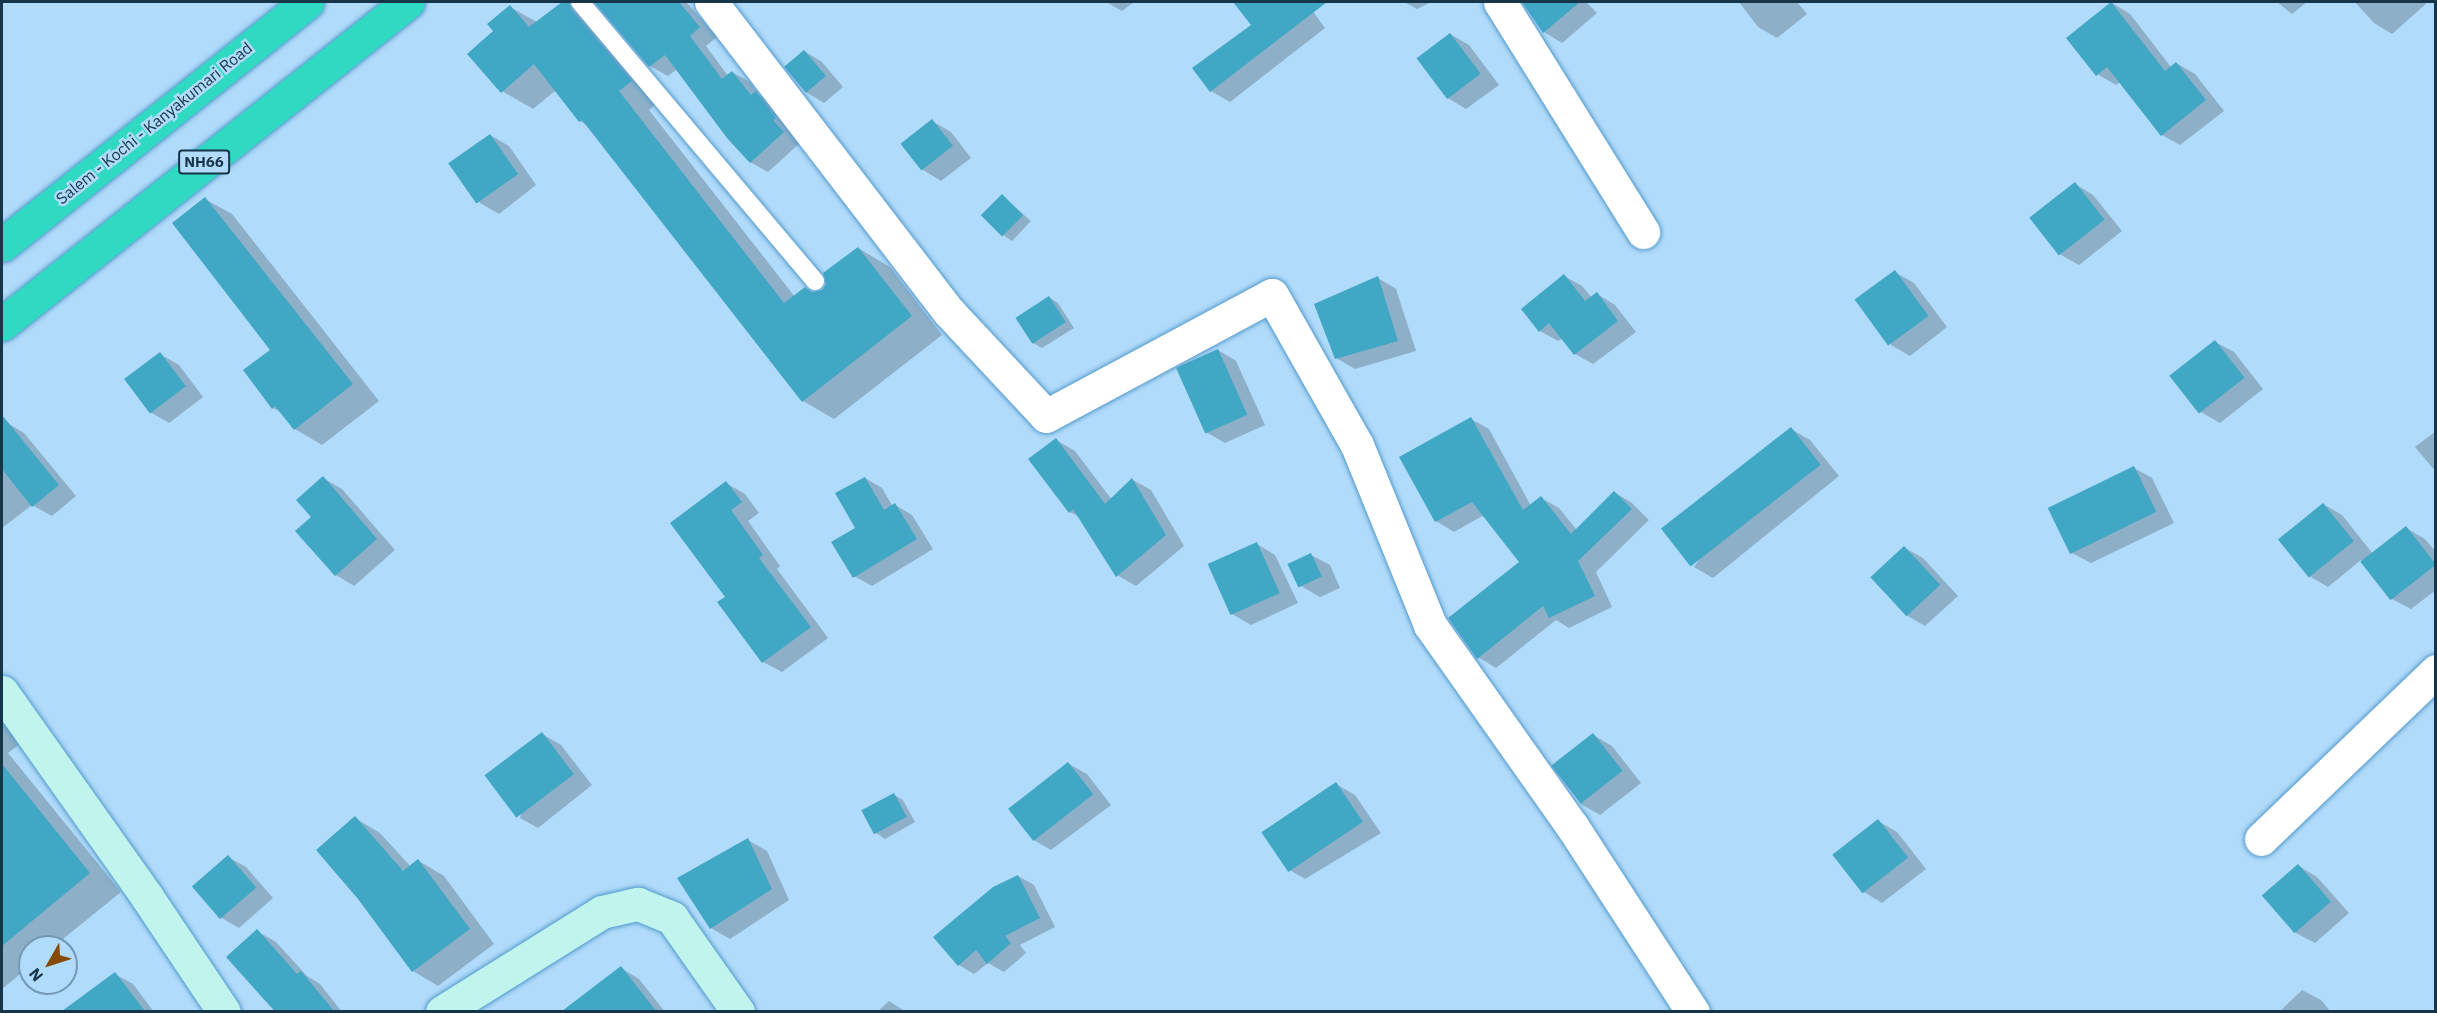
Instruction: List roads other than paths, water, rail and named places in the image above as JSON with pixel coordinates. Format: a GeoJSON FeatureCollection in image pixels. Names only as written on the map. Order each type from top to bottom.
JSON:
{"type":"FeatureCollection","features":[{"type":"Feature","properties":{"kind":"highway","name":"Salem - Kochi - Kanyakumari Road"},"geometry":{"type":"LineString","coordinates":[[2,245],[307,2]]}},
{"type":"Feature","properties":{"kind":"highway","name":"NH66"},"geometry":{"type":"LineString","coordinates":[[2,324],[408,2]]}},
{"type":"Feature","properties":{"kind":"street"},"geometry":{"type":"LineString","coordinates":[[711,2],[949,312],[1046,416],[1272,295],[1357,445],[1430,625],[1572,826],[1693,1011]]}},
{"type":"Feature","properties":{"kind":"street"},"geometry":{"type":"LineString","coordinates":[[1500,2],[1643,232]]}},
{"type":"Feature","properties":{"kind":"street"},"geometry":{"type":"LineString","coordinates":[[2261,838],[2436,671]]}},
{"type":"Feature","properties":{"kind":"street"},"geometry":{"type":"LineString","coordinates":[[2,692],[147,897],[224,1011]]}},
{"type":"Feature","properties":{"kind":"street"},"geometry":{"type":"LineString","coordinates":[[442,1011],[602,912],[638,904],[672,918],[738,1011]]}},
{"type":"Feature","properties":{"kind":"lane"},"geometry":{"type":"LineString","coordinates":[[580,2],[815,281]]}}]}
